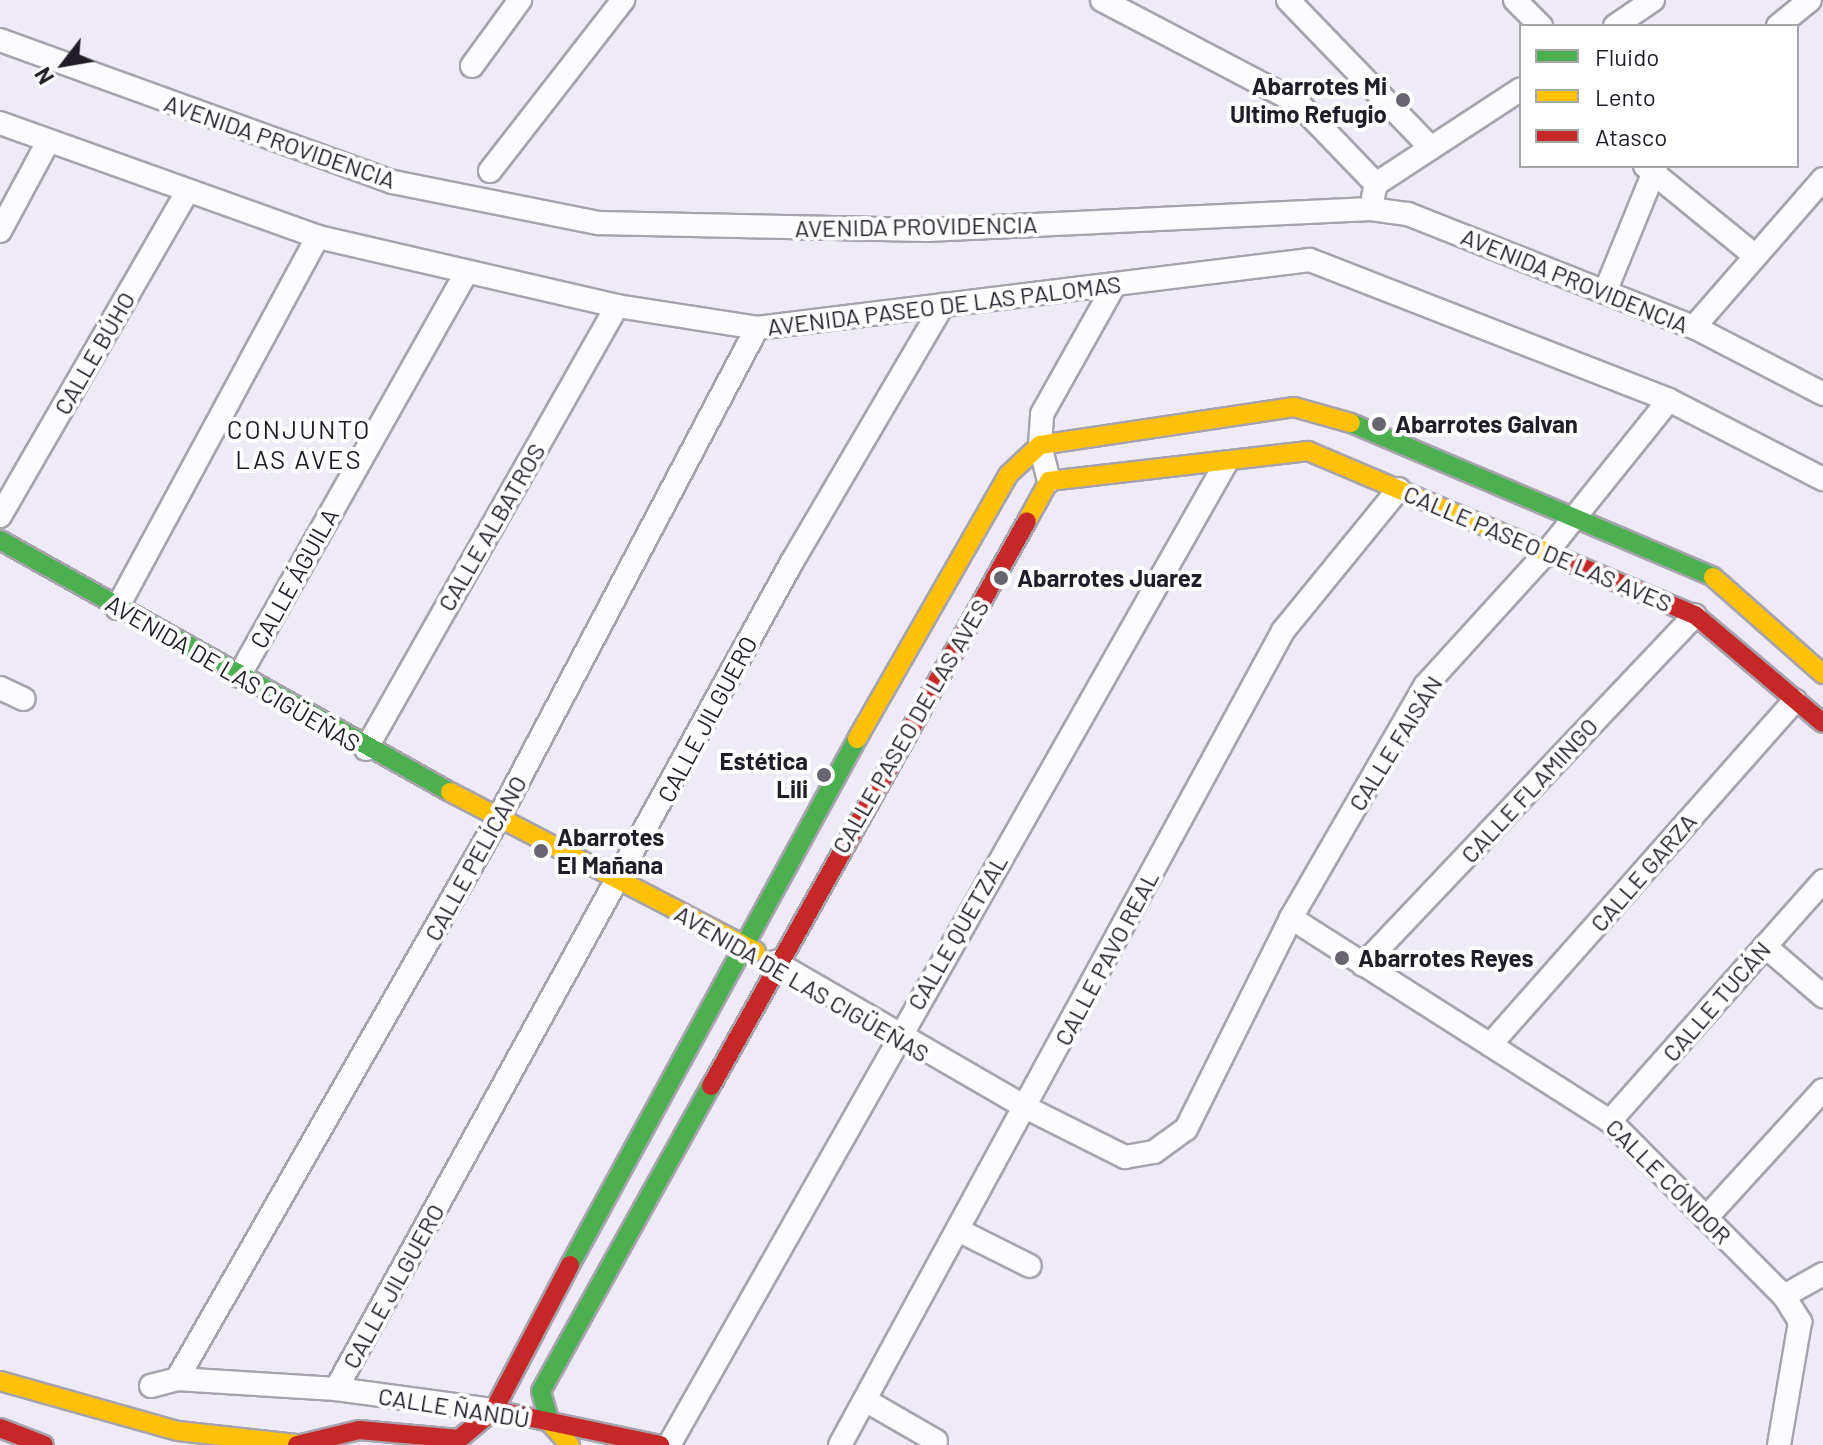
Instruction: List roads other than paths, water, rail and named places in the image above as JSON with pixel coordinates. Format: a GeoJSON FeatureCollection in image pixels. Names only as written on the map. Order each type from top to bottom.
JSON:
{"type":"FeatureCollection","features":[{"type":"Feature","properties":{"kind":"street"},"geometry":{"type":"LineString","coordinates":[[472,66],[520,0]]}},
{"type":"Feature","properties":{"kind":"street"},"geometry":{"type":"LineString","coordinates":[[490,171],[623,0]]}},
{"type":"Feature","properties":{"kind":"street"},"geometry":{"type":"LineString","coordinates":[[1102,0],[1298,103],[1376,184]]}},
{"type":"Feature","properties":{"kind":"street"},"geometry":{"type":"LineString","coordinates":[[1288,0],[1431,148]]}},
{"type":"Feature","properties":{"kind":"street"},"geometry":{"type":"LineString","coordinates":[[1515,0],[1539,24]]}},
{"type":"Feature","properties":{"kind":"street"},"geometry":{"type":"LineString","coordinates":[[1618,24],[1653,0]]}},
{"type":"Feature","properties":{"kind":"street"},"geometry":{"type":"LineString","coordinates":[[1780,24],[1810,0]]}},
{"type":"Feature","properties":{"kind":"street","name":"AVENIDA PROVIDENCIA"},"geometry":{"type":"LineString","coordinates":[[0,40],[393,182],[598,223],[927,230],[1371,209],[1408,214],[1694,327],[1823,394]]}},
{"type":"Feature","properties":{"kind":"street"},"geometry":{"type":"LineString","coordinates":[[1371,209],[1376,184],[1519,90]]}},
{"type":"Feature","properties":{"kind":"street","name":"AVENIDA PASEO DE LAS PALOMAS"},"geometry":{"type":"LineString","coordinates":[[0,123],[318,237],[617,306],[757,328],[1310,260],[1669,400],[1823,479]]}},
{"type":"Feature","properties":{"kind":"street"},"geometry":{"type":"LineString","coordinates":[[0,231],[48,142]]}},
{"type":"Feature","properties":{"kind":"street"},"geometry":{"type":"LineString","coordinates":[[1605,292],[1651,170],[1753,254]]}},
{"type":"Feature","properties":{"kind":"street"},"geometry":{"type":"LineString","coordinates":[[1694,327],[1753,254],[1823,179]]}},
{"type":"Feature","properties":{"kind":"street","name":"CALLE BÚHO"},"geometry":{"type":"LineString","coordinates":[[0,516],[188,191]]}},
{"type":"Feature","properties":{"kind":"street"},"geometry":{"type":"LineString","coordinates":[[117,608],[318,237]]}},
{"type":"Feature","properties":{"kind":"street","name":"CALLE ÁGUILA"},"geometry":{"type":"LineString","coordinates":[[239,676],[467,272]]}},
{"type":"Feature","properties":{"kind":"street"},"geometry":{"type":"LineString","coordinates":[[1049,481],[1040,445],[1042,414],[1115,284]]}},
{"type":"Feature","properties":{"kind":"street","name":"CALLE JILGUERO"},"geometry":{"type":"LineString","coordinates":[[336,1389],[619,882],[792,562],[943,305]]}},
{"type":"Feature","properties":{"kind":"street","name":"CALLE ALBATROS"},"geometry":{"type":"LineString","coordinates":[[366,749],[617,306]]}},
{"type":"Feature","properties":{"kind":"street","name":"CALLE PELÍCANO"},"geometry":{"type":"LineString","coordinates":[[177,1379],[498,819],[757,328]]}},
{"type":"Feature","properties":{"kind":"street","name":"CALLE FAISÁN"},"geometry":{"type":"LineString","coordinates":[[1186,1129],[1291,918],[1425,686],[1546,553],[1669,400]]}},
{"type":"Feature","properties":{"kind":"street","name":"CALLE PASEO DE LAS AVES"},"geometry":{"type":"LineString","coordinates":[[494,1410],[740,943],[1008,475],[1040,445],[1294,407],[1344,420],[1574,515],[1718,579],[1822,671]]}},
{"type":"Feature","properties":{"kind":"street","name":"CALLE PASEO DE LAS AVES"},"geometry":{"type":"LineString","coordinates":[[550,1423],[541,1391],[775,962],[1049,481],[1226,463],[1308,451],[1695,615],[1823,723]]}},
{"type":"Feature","properties":{"kind":"street","name":"CALLE QUETZAL"},"geometry":{"type":"LineString","coordinates":[[669,1445],[896,1038],[1226,463]]}},
{"type":"Feature","properties":{"kind":"street","name":"CALLE PAVO REAL"},"geometry":{"type":"LineString","coordinates":[[840,1445],[1283,631],[1399,489]]}},
{"type":"Feature","properties":{"kind":"street","name":"AVENIDA DE LAS CIGÜEÑAS"},"geometry":{"type":"LineString","coordinates":[[0,540],[366,749],[740,943],[896,1038],[1125,1157],[1154,1152],[1186,1129]]}},
{"type":"Feature","properties":{"kind":"street","name":"CALLE FLAMINGO"},"geometry":{"type":"LineString","coordinates":[[1363,965],[1695,615]]}},
{"type":"Feature","properties":{"kind":"street"},"geometry":{"type":"LineString","coordinates":[[0,688],[24,699]]}},
{"type":"Feature","properties":{"kind":"street","name":"CALLE GARZA"},"geometry":{"type":"LineString","coordinates":[[1490,1045],[1795,700]]}},
{"type":"Feature","properties":{"kind":"street","name":"CALLE TUCÁN"},"geometry":{"type":"LineString","coordinates":[[1610,1121],[1823,881]]}},
{"type":"Feature","properties":{"kind":"street","name":"CALLE CÓNDOR"},"geometry":{"type":"LineString","coordinates":[[1291,918],[1610,1121],[1784,1296],[1800,1322],[1786,1439]]}},
{"type":"Feature","properties":{"kind":"street"},"geometry":{"type":"LineString","coordinates":[[1765,946],[1823,996]]}},
{"type":"Feature","properties":{"kind":"street"},"geometry":{"type":"LineString","coordinates":[[1706,1218],[1823,1090]]}},
{"type":"Feature","properties":{"kind":"street"},"geometry":{"type":"LineString","coordinates":[[958,1230],[1030,1266]]}},
{"type":"Feature","properties":{"kind":"street"},"geometry":{"type":"LineString","coordinates":[[1784,1296],[1823,1274]]}},
{"type":"Feature","properties":{"kind":"street","name":"CALLE ÑANDÚ"},"geometry":{"type":"LineString","coordinates":[[151,1386],[177,1379],[336,1389],[494,1410],[660,1445]]}},
{"type":"Feature","properties":{"kind":"street"},"geometry":{"type":"LineString","coordinates":[[0,1381],[178,1431],[300,1445],[359,1430],[459,1439],[494,1410]]}},
{"type":"Feature","properties":{"kind":"street"},"geometry":{"type":"LineString","coordinates":[[865,1400],[936,1441]]}},
{"type":"Feature","properties":{"kind":"street"},"geometry":{"type":"LineString","coordinates":[[550,1423],[570,1445]]}},
{"type":"Feature","properties":{"kind":"street"},"geometry":{"type":"LineString","coordinates":[[0,1428],[44,1445]]}},
{"type":"Feature","properties":{"kind":"place","name":"Abarrotes Mi Ultimo Refugio"},"geometry":{"type":"Point","coordinates":[1403,100]}},
{"type":"Feature","properties":{"kind":"place","name":"Abarrotes Galvan"},"geometry":{"type":"Point","coordinates":[1379,424]}},
{"type":"Feature","properties":{"kind":"place","name":"Abarrotes Juarez"},"geometry":{"type":"Point","coordinates":[1001,578]}},
{"type":"Feature","properties":{"kind":"place","name":"Estética Lili"},"geometry":{"type":"Point","coordinates":[824,775]}},
{"type":"Feature","properties":{"kind":"place","name":"Abarrotes El Mañana"},"geometry":{"type":"Point","coordinates":[541,851]}},
{"type":"Feature","properties":{"kind":"place","name":"Abarrotes Reyes"},"geometry":{"type":"Point","coordinates":[1342,958]}},
{"type":"Feature","properties":{"kind":"district","name":"CONJUNTO LAS AVES"},"geometry":{"type":"Point","coordinates":[299,444]}}]}
